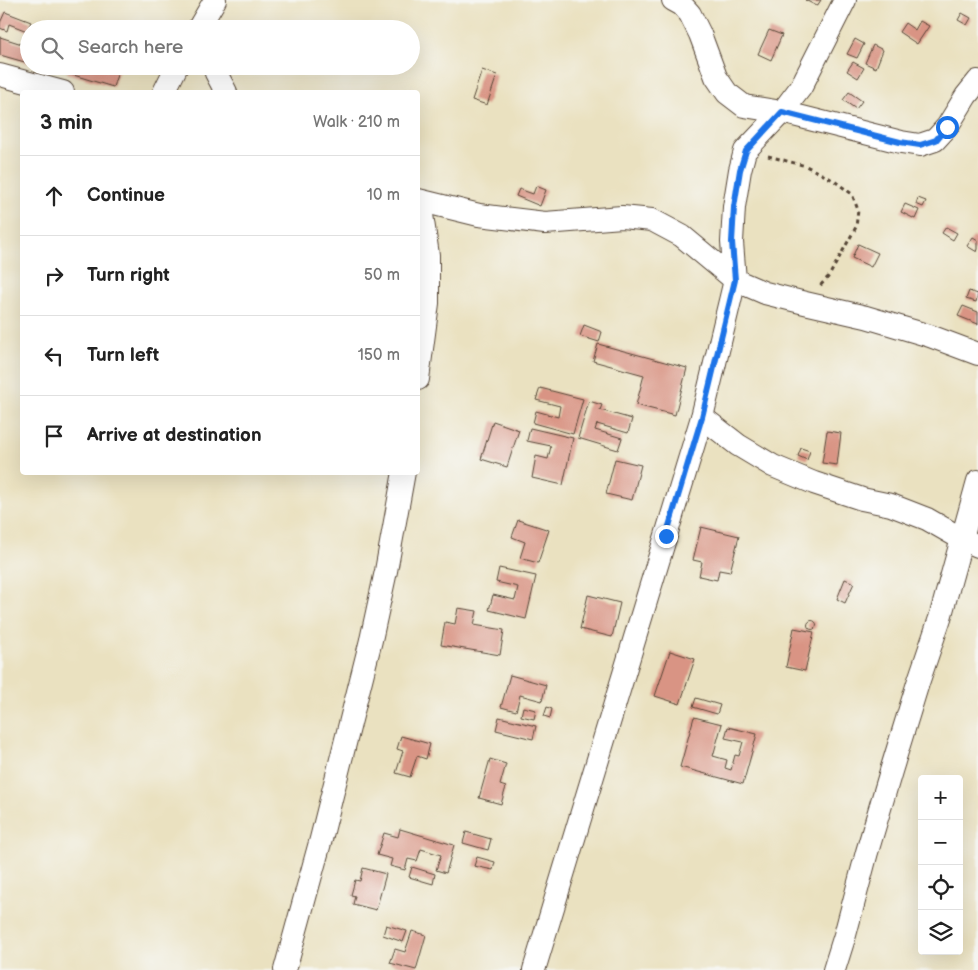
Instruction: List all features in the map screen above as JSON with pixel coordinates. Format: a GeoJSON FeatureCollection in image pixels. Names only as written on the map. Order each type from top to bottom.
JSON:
{"type":"FeatureCollection","features":[{"type":"Feature","properties":{"kind":"street"},"geometry":{"type":"LineString","coordinates":[[673,0],[682,5],[690,14],[700,34],[716,77],[727,93],[744,106],[782,112],[900,142],[920,145],[936,140],[978,81]]}},
{"type":"Feature","properties":{"kind":"street"},"geometry":{"type":"LineString","coordinates":[[534,970],[702,417],[735,280],[732,242],[734,207],[740,170],[746,151],[782,112],[801,87],[846,0]]}},
{"type":"Feature","properties":{"kind":"street"},"geometry":{"type":"LineString","coordinates":[[0,75],[56,90]]}},
{"type":"Feature","properties":{"kind":"street"},"geometry":{"type":"LineString","coordinates":[[165,90],[172,75]]}},
{"type":"Feature","properties":{"kind":"street"},"geometry":{"type":"LineString","coordinates":[[217,75],[225,90]]}},
{"type":"Feature","properties":{"kind":"street"},"geometry":{"type":"LineString","coordinates":[[420,201],[479,215],[545,223],[622,217],[652,220],[682,236],[735,280],[765,293],[866,317],[930,336],[978,354]]}},
{"type":"Feature","properties":{"kind":"street"},"geometry":{"type":"LineString","coordinates":[[420,207],[428,255],[428,303],[420,364]]}},
{"type":"Feature","properties":{"kind":"street"},"geometry":{"type":"LineString","coordinates":[[702,417],[738,444],[773,466],[814,483],[927,519],[970,542]]}},
{"type":"Feature","properties":{"kind":"street"},"geometry":{"type":"LineString","coordinates":[[285,970],[321,840],[371,640],[403,475]]}},
{"type":"Feature","properties":{"kind":"street"},"geometry":{"type":"LineString","coordinates":[[834,970],[918,683],[940,618],[970,542],[978,480]]}},
{"type":"Feature","properties":{"kind":"path"},"geometry":{"type":"LineString","coordinates":[[746,151],[806,166],[833,180],[852,194],[858,210],[856,227],[829,276],[805,303]]}},
{"type":"Feature","properties":{"kind":"building"},"geometry":{"type":"Polygon","coordinates":[[[805,0],[821,0],[817,6],[805,0]]]}},
{"type":"Feature","properties":{"kind":"building"},"geometry":{"type":"Polygon","coordinates":[[[5,12],[26,20],[20,20],[20,28],[9,24],[7,31],[0,28],[5,12]]]}},
{"type":"Feature","properties":{"kind":"building"},"geometry":{"type":"Polygon","coordinates":[[[962,13],[971,18],[967,25],[958,20],[962,13]]]}},
{"type":"Feature","properties":{"kind":"building"},"geometry":{"type":"Polygon","coordinates":[[[920,21],[929,26],[917,44],[899,32],[905,23],[915,30],[920,21]]]}},
{"type":"Feature","properties":{"kind":"building"},"geometry":{"type":"Polygon","coordinates":[[[769,30],[782,35],[771,60],[758,54],[769,30]]]}},
{"type":"Feature","properties":{"kind":"building"},"geometry":{"type":"Polygon","coordinates":[[[0,37],[20,43],[20,61],[0,55],[0,37]]]}},
{"type":"Feature","properties":{"kind":"building"},"geometry":{"type":"Polygon","coordinates":[[[855,39],[864,44],[857,58],[847,54],[855,39]]]}},
{"type":"Feature","properties":{"kind":"building"},"geometry":{"type":"Polygon","coordinates":[[[873,45],[883,50],[876,68],[865,63],[873,45]]]}},
{"type":"Feature","properties":{"kind":"building"},"geometry":{"type":"Polygon","coordinates":[[[853,62],[864,68],[858,78],[847,71],[853,62]]]}},
{"type":"Feature","properties":{"kind":"building"},"geometry":{"type":"Polygon","coordinates":[[[482,70],[497,75],[487,105],[472,100],[482,70]]]}},
{"type":"Feature","properties":{"kind":"building"},"geometry":{"type":"Polygon","coordinates":[[[74,75],[117,75],[113,87],[74,75]]]}},
{"type":"Feature","properties":{"kind":"building"},"geometry":{"type":"Polygon","coordinates":[[[849,92],[862,101],[856,109],[843,100],[849,92]]]}},
{"type":"Feature","properties":{"kind":"building"},"geometry":{"type":"Polygon","coordinates":[[[536,186],[546,190],[540,206],[516,196],[519,189],[533,194],[536,186]]]}},
{"type":"Feature","properties":{"kind":"building"},"geometry":{"type":"Polygon","coordinates":[[[918,198],[926,201],[923,207],[916,204],[918,198]]]}},
{"type":"Feature","properties":{"kind":"building"},"geometry":{"type":"Polygon","coordinates":[[[905,204],[919,210],[915,219],[901,212],[905,204]]]}},
{"type":"Feature","properties":{"kind":"building"},"geometry":{"type":"Polygon","coordinates":[[[946,227],[957,233],[953,240],[942,233],[946,227]]]}},
{"type":"Feature","properties":{"kind":"building"},"geometry":{"type":"Polygon","coordinates":[[[973,237],[978,240],[977,252],[967,246],[973,237]]]}},
{"type":"Feature","properties":{"kind":"building"},"geometry":{"type":"Polygon","coordinates":[[[858,244],[878,253],[871,267],[852,258],[858,244]]]}},
{"type":"Feature","properties":{"kind":"building"},"geometry":{"type":"Polygon","coordinates":[[[969,291],[978,294],[976,302],[966,299],[969,291]]]}},
{"type":"Feature","properties":{"kind":"building"},"geometry":{"type":"Polygon","coordinates":[[[963,306],[978,312],[978,324],[958,316],[963,306]]]}},
{"type":"Feature","properties":{"kind":"building"},"geometry":{"type":"Polygon","coordinates":[[[584,325],[602,332],[599,342],[580,336],[584,325]]]}},
{"type":"Feature","properties":{"kind":"building"},"geometry":{"type":"Polygon","coordinates":[[[598,344],[687,368],[675,415],[636,405],[644,375],[593,361],[598,344]]]}},
{"type":"Feature","properties":{"kind":"building"},"geometry":{"type":"Polygon","coordinates":[[[540,388],[583,399],[573,434],[533,423],[536,411],[558,417],[560,406],[536,400],[540,388]]]}},
{"type":"Feature","properties":{"kind":"building"},"geometry":{"type":"Polygon","coordinates":[[[589,401],[602,405],[600,410],[632,419],[628,433],[597,424],[595,430],[622,438],[618,450],[578,438],[589,401]]]}},
{"type":"Feature","properties":{"kind":"building"},"geometry":{"type":"Polygon","coordinates":[[[493,421],[519,430],[507,467],[481,459],[493,421]]]}},
{"type":"Feature","properties":{"kind":"building"},"geometry":{"type":"Polygon","coordinates":[[[530,428],[573,438],[563,485],[532,478],[536,456],[548,459],[551,446],[527,441],[530,428]]]}},
{"type":"Feature","properties":{"kind":"building"},"geometry":{"type":"Polygon","coordinates":[[[827,431],[841,433],[837,465],[822,463],[827,431]]]}},
{"type":"Feature","properties":{"kind":"building"},"geometry":{"type":"Polygon","coordinates":[[[801,448],[810,451],[807,460],[798,456],[801,448]]]}},
{"type":"Feature","properties":{"kind":"building"},"geometry":{"type":"Polygon","coordinates":[[[615,459],[641,465],[632,500],[606,494],[615,459]]]}},
{"type":"Feature","properties":{"kind":"building"},"geometry":{"type":"Polygon","coordinates":[[[518,520],[549,530],[538,563],[520,558],[525,542],[512,537],[518,520]]]}},
{"type":"Feature","properties":{"kind":"building"},"geometry":{"type":"Polygon","coordinates":[[[701,527],[739,536],[730,572],[719,570],[717,580],[699,576],[702,562],[693,560],[701,527]]]}},
{"type":"Feature","properties":{"kind":"building"},"geometry":{"type":"Polygon","coordinates":[[[499,568],[536,576],[526,619],[489,610],[493,595],[515,600],[518,587],[496,582],[499,568]]]}},
{"type":"Feature","properties":{"kind":"building"},"geometry":{"type":"Polygon","coordinates":[[[845,579],[854,583],[845,603],[837,599],[845,579]]]}},
{"type":"Feature","properties":{"kind":"building"},"geometry":{"type":"Polygon","coordinates":[[[588,595],[620,603],[612,637],[580,629],[588,595]]]}},
{"type":"Feature","properties":{"kind":"building"},"geometry":{"type":"Polygon","coordinates":[[[458,608],[477,611],[474,625],[504,630],[500,655],[441,645],[445,622],[455,624],[458,608]]]}},
{"type":"Feature","properties":{"kind":"building"},"geometry":{"type":"Polygon","coordinates":[[[812,621],[816,625],[812,629],[808,625],[812,621]]]}},
{"type":"Feature","properties":{"kind":"building"},"geometry":{"type":"Polygon","coordinates":[[[794,628],[814,632],[805,671],[786,667],[794,628]]]}},
{"type":"Feature","properties":{"kind":"building"},"geometry":{"type":"Polygon","coordinates":[[[670,651],[695,659],[680,704],[655,696],[670,651]]]}},
{"type":"Feature","properties":{"kind":"building"},"geometry":{"type":"Polygon","coordinates":[[[510,675],[546,685],[542,701],[520,695],[516,711],[501,707],[510,675]]]}},
{"type":"Feature","properties":{"kind":"building"},"geometry":{"type":"Polygon","coordinates":[[[696,698],[720,705],[717,714],[693,707],[696,698]]]}},
{"type":"Feature","properties":{"kind":"building"},"geometry":{"type":"Polygon","coordinates":[[[523,707],[536,710],[534,719],[521,716],[523,707]]]}},
{"type":"Feature","properties":{"kind":"building"},"geometry":{"type":"Polygon","coordinates":[[[547,707],[552,709],[550,718],[544,716],[547,707]]]}},
{"type":"Feature","properties":{"kind":"building"},"geometry":{"type":"Polygon","coordinates":[[[499,717],[536,726],[533,739],[496,730],[499,717]]]}},
{"type":"Feature","properties":{"kind":"building"},"geometry":{"type":"Polygon","coordinates":[[[694,717],[722,724],[713,756],[727,760],[725,768],[731,770],[735,755],[739,756],[743,742],[725,738],[728,727],[757,734],[743,784],[680,767],[694,717]]]}},
{"type":"Feature","properties":{"kind":"building"},"geometry":{"type":"Polygon","coordinates":[[[401,736],[430,744],[426,759],[417,756],[410,777],[396,773],[403,751],[397,749],[401,736]]]}},
{"type":"Feature","properties":{"kind":"building"},"geometry":{"type":"Polygon","coordinates":[[[490,759],[506,764],[500,785],[506,787],[501,804],[479,798],[490,759]]]}},
{"type":"Feature","properties":{"kind":"building"},"geometry":{"type":"Polygon","coordinates":[[[400,829],[454,845],[446,873],[436,870],[441,855],[421,849],[417,861],[408,859],[405,870],[390,866],[392,859],[377,855],[384,833],[398,837],[400,829]]]}},
{"type":"Feature","properties":{"kind":"building"},"geometry":{"type":"Polygon","coordinates":[[[466,832],[491,839],[488,850],[463,843],[466,832]]]}},
{"type":"Feature","properties":{"kind":"building"},"geometry":{"type":"Polygon","coordinates":[[[477,857],[495,862],[493,870],[474,866],[477,857]]]}},
{"type":"Feature","properties":{"kind":"building"},"geometry":{"type":"Polygon","coordinates":[[[412,867],[435,874],[433,884],[409,877],[412,867]]]}},
{"type":"Feature","properties":{"kind":"building"},"geometry":{"type":"Polygon","coordinates":[[[363,868],[386,874],[376,910],[353,904],[355,896],[351,895],[355,880],[360,881],[363,868]]]}},
{"type":"Feature","properties":{"kind":"building"},"geometry":{"type":"Polygon","coordinates":[[[386,925],[407,931],[403,942],[383,935],[386,925]]]}},
{"type":"Feature","properties":{"kind":"building"},"geometry":{"type":"Polygon","coordinates":[[[412,931],[426,935],[416,970],[390,963],[395,949],[405,952],[412,931]]]}},
{"type":"Feature","properties":{"kind":"route"},"geometry":{"type":"LineString","coordinates":[[666,536],[702,417],[735,280],[732,242],[734,207],[740,170],[746,151],[782,112],[900,142],[920,145],[936,140],[947,127]]}}]}
